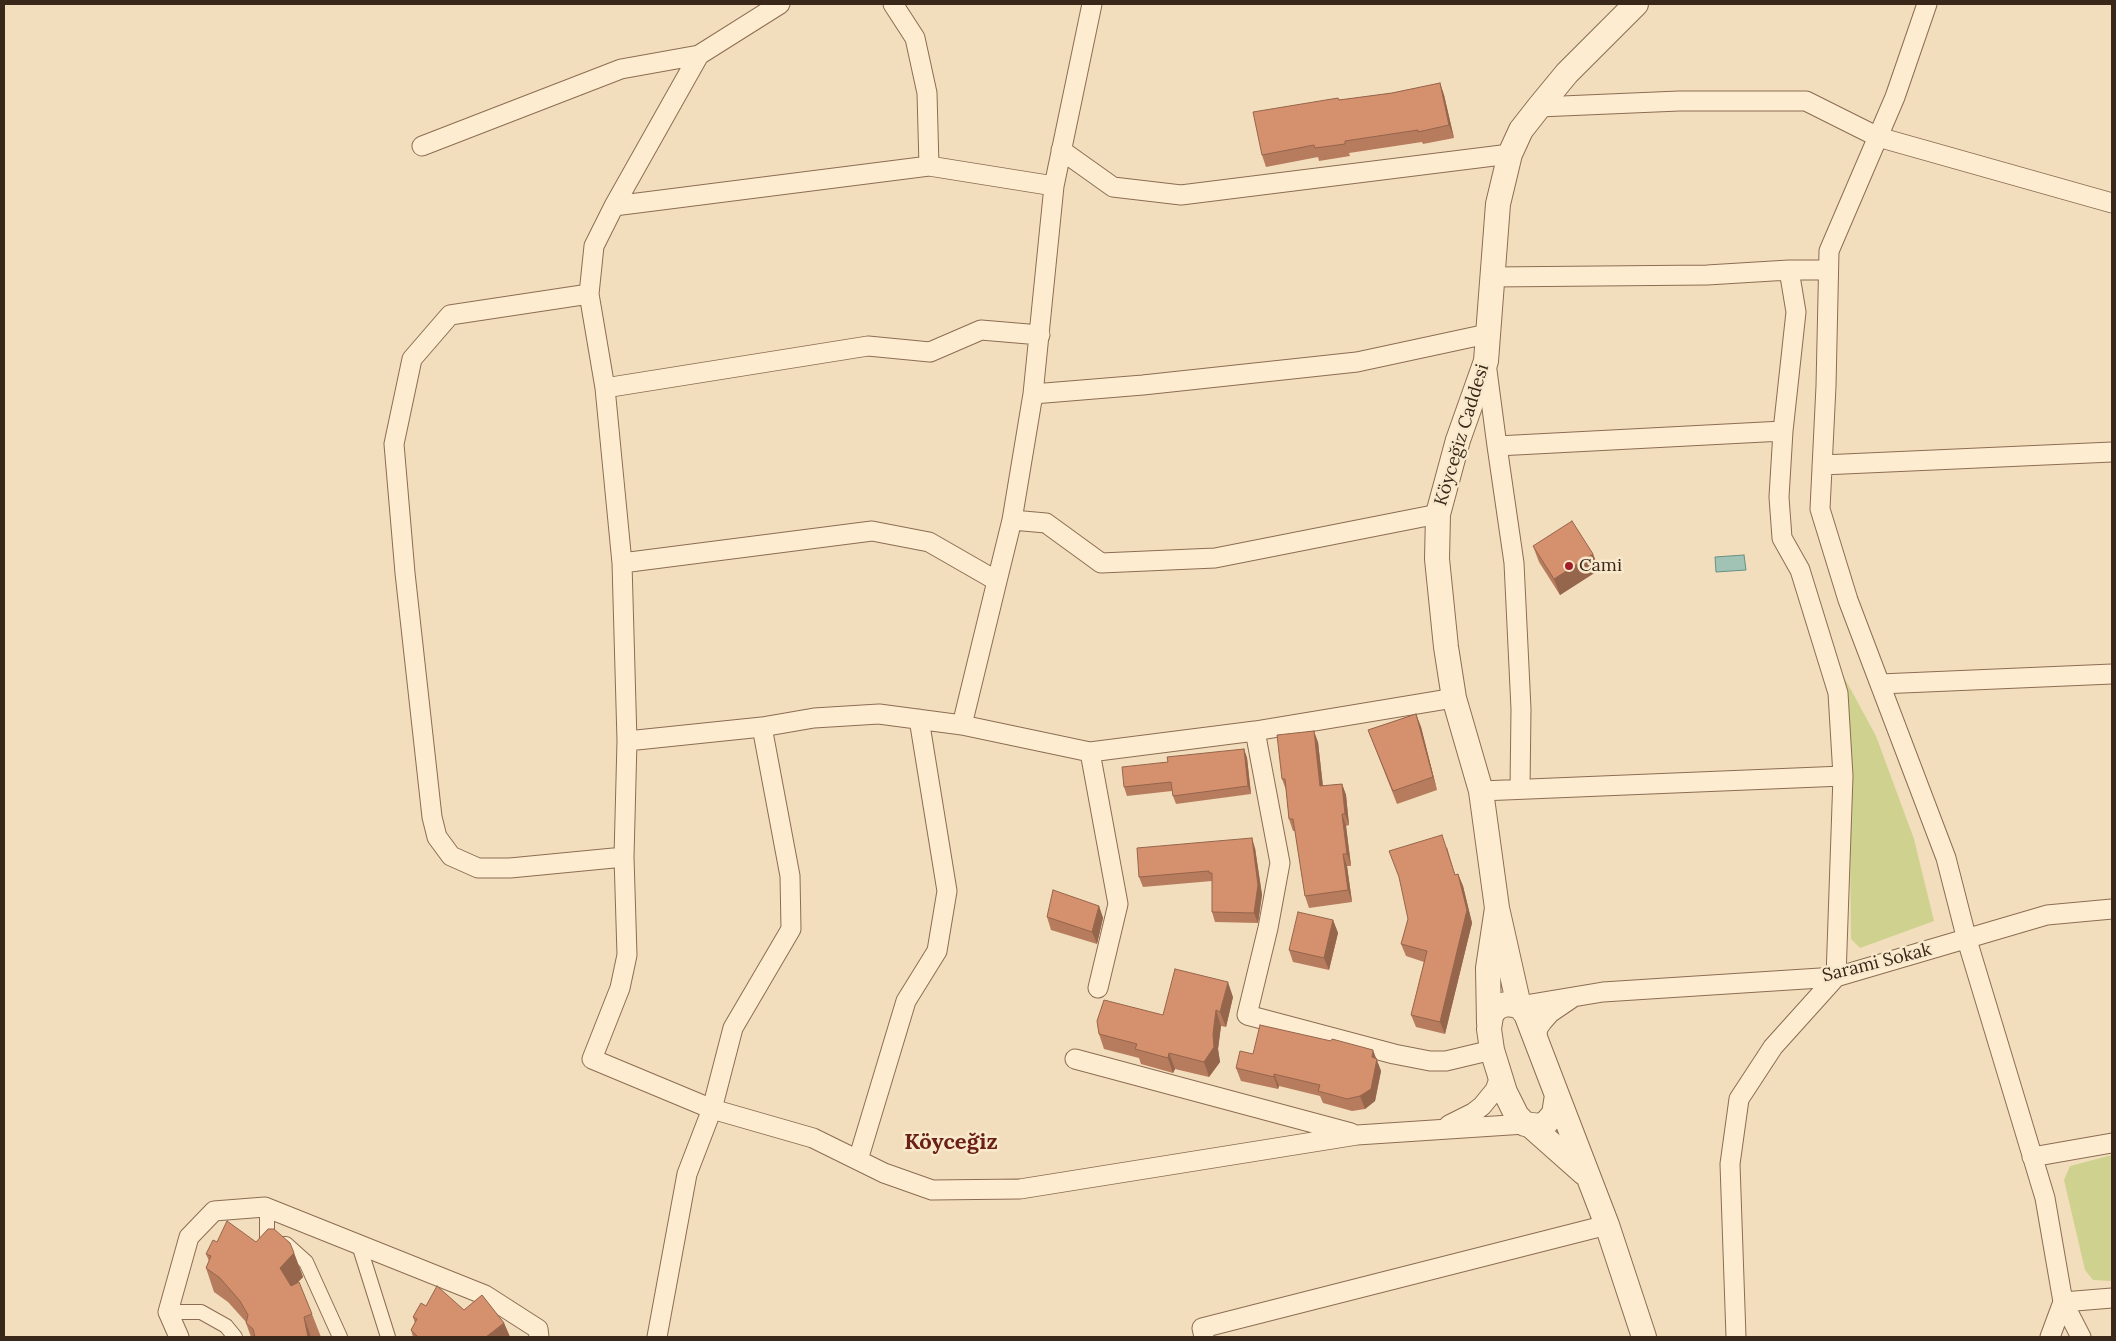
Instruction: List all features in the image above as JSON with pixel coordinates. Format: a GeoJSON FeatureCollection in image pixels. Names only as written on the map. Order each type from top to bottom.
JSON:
{"type":"FeatureCollection","features":[{"type":"Feature","properties":{"kind":"street"},"geometry":{"type":"LineString","coordinates":[[422,146],[621,69],[699,55],[780,4]]}},
{"type":"Feature","properties":{"kind":"street"},"geometry":{"type":"LineString","coordinates":[[893,4],[915,38],[927,93],[929,166]]}},
{"type":"Feature","properties":{"kind":"street"},"geometry":{"type":"LineString","coordinates":[[962,725],[1012,520],[1040,335],[1054,186],[1092,4]]}},
{"type":"Feature","properties":{"kind":"street","name":"Köyceğiz Caddesi"},"geometry":{"type":"LineString","coordinates":[[1557,1095],[1526,1014],[1519,1006],[1497,908],[1481,791],[1454,698],[1440,604],[1437,559],[1438,514],[1458,440],[1486,361],[1498,204],[1510,154],[1521,130],[1539,107],[1567,74],[1636,4]]}},
{"type":"Feature","properties":{"kind":"street"},"geometry":{"type":"LineString","coordinates":[[1927,4],[1895,98],[1829,251],[1820,509],[1848,600],[1946,858],[1966,940],[2045,1198],[2063,1302],[2081,1337]]}},
{"type":"Feature","properties":{"kind":"street"},"geometry":{"type":"LineString","coordinates":[[699,55],[614,206],[594,246],[589,294],[605,388],[622,563],[627,741],[624,857],[627,954],[620,988],[592,1059],[712,1109],[813,1138],[884,1173],[932,1190],[1020,1189],[1357,1135],[1441,1128],[1539,1126],[1554,1114],[1557,1095]]}},
{"type":"Feature","properties":{"kind":"street"},"geometry":{"type":"LineString","coordinates":[[1539,107],[1679,101],[1806,101],[1878,137],[2112,203]]}},
{"type":"Feature","properties":{"kind":"street"},"geometry":{"type":"LineString","coordinates":[[1061,150],[1113,187],[1181,195],[1510,154]]}},
{"type":"Feature","properties":{"kind":"street"},"geometry":{"type":"LineString","coordinates":[[614,206],[929,166],[1054,186]]}},
{"type":"Feature","properties":{"kind":"street"},"geometry":{"type":"LineString","coordinates":[[1492,277],[1707,275],[1789,270],[1828,270]]}},
{"type":"Feature","properties":{"kind":"street"},"geometry":{"type":"LineString","coordinates":[[1736,1337],[1730,1164],[1739,1099],[1773,1047],[1836,977],[1843,776],[1838,693],[1800,570],[1782,538],[1779,497],[1783,432],[1796,312],[1789,270]]}},
{"type":"Feature","properties":{"kind":"street"},"geometry":{"type":"LineString","coordinates":[[589,294],[450,315],[412,359],[394,444],[405,574],[432,817],[437,837],[451,856],[478,868],[510,868],[624,857]]}},
{"type":"Feature","properties":{"kind":"street"},"geometry":{"type":"LineString","coordinates":[[605,388],[868,346],[930,352],[981,330],[1040,335]]}},
{"type":"Feature","properties":{"kind":"street"},"geometry":{"type":"LineString","coordinates":[[1032,394],[1143,385],[1357,362],[1487,334]]}},
{"type":"Feature","properties":{"kind":"street"},"geometry":{"type":"LineString","coordinates":[[1486,361],[1514,563],[1521,709],[1520,789]]}},
{"type":"Feature","properties":{"kind":"street"},"geometry":{"type":"LineString","coordinates":[[1497,446],[1783,432]]}},
{"type":"Feature","properties":{"kind":"street"},"geometry":{"type":"LineString","coordinates":[[1822,465],[2112,452]]}},
{"type":"Feature","properties":{"kind":"street"},"geometry":{"type":"LineString","coordinates":[[1012,520],[1046,523],[1101,563],[1214,558],[1438,514]]}},
{"type":"Feature","properties":{"kind":"street"},"geometry":{"type":"LineString","coordinates":[[622,563],[872,531],[929,542],[997,580]]}},
{"type":"Feature","properties":{"kind":"street"},"geometry":{"type":"LineString","coordinates":[[1880,684],[2112,674]]}},
{"type":"Feature","properties":{"kind":"street"},"geometry":{"type":"LineString","coordinates":[[627,741],[762,727],[814,718],[880,714],[962,725],[1090,752],[1254,731],[1454,698]]}},
{"type":"Feature","properties":{"kind":"street"},"geometry":{"type":"LineString","coordinates":[[858,1160],[906,1001],[937,951],[947,891],[919,719]]}},
{"type":"Feature","properties":{"kind":"street"},"geometry":{"type":"LineString","coordinates":[[657,1337],[687,1174],[712,1109],[733,1028],[791,929],[790,876],[762,727]]}},
{"type":"Feature","properties":{"kind":"street"},"geometry":{"type":"LineString","coordinates":[[1254,731],[1280,863],[1268,928],[1247,1015],[1394,1054],[1430,1061],[1446,1061],[1492,1050]]}},
{"type":"Feature","properties":{"kind":"street"},"geometry":{"type":"LineString","coordinates":[[1090,752],[1118,904],[1098,988]]}},
{"type":"Feature","properties":{"kind":"street"},"geometry":{"type":"LineString","coordinates":[[1481,791],[1843,776]]}},
{"type":"Feature","properties":{"kind":"street","name":"Köyceğiz Caddesi"},"geometry":{"type":"LineString","coordinates":[[1497,908],[1488,968],[1489,1024],[1492,1050],[1510,1104],[1528,1125]]}},
{"type":"Feature","properties":{"kind":"street","name":"Sarami Sokak"},"geometry":{"type":"LineString","coordinates":[[1519,1006],[1577,995],[1836,977],[2047,915],[2112,909]]}},
{"type":"Feature","properties":{"kind":"street"},"geometry":{"type":"LineString","coordinates":[[1536,1039],[1538,1028],[1550,1013],[1577,995]]}},
{"type":"Feature","properties":{"kind":"street"},"geometry":{"type":"LineString","coordinates":[[1489,1024],[1496,1008],[1510,1004],[1519,1006]]}},
{"type":"Feature","properties":{"kind":"street"},"geometry":{"type":"LineString","coordinates":[[1075,1059],[1357,1135]]}},
{"type":"Feature","properties":{"kind":"street"},"geometry":{"type":"LineString","coordinates":[[1441,1128],[1461,1120],[1482,1106],[1495,1090],[1500,1076]]}},
{"type":"Feature","properties":{"kind":"street"},"geometry":{"type":"LineString","coordinates":[[1557,1095],[1607,1225],[1644,1337]]}},
{"type":"Feature","properties":{"kind":"street"},"geometry":{"type":"LineString","coordinates":[[1528,1125],[1588,1176]]}},
{"type":"Feature","properties":{"kind":"street"},"geometry":{"type":"LineString","coordinates":[[2032,1157],[2112,1143]]}},
{"type":"Feature","properties":{"kind":"street"},"geometry":{"type":"LineString","coordinates":[[267,1208],[267,1244],[286,1244],[306,1262],[340,1337]]}},
{"type":"Feature","properties":{"kind":"street"},"geometry":{"type":"LineString","coordinates":[[179,1337],[168,1312],[189,1238],[214,1210],[267,1208],[485,1295],[538,1328],[539,1337]]}},
{"type":"Feature","properties":{"kind":"street"},"geometry":{"type":"LineString","coordinates":[[1204,1337],[1202,1328],[1607,1225]]}},
{"type":"Feature","properties":{"kind":"street"},"geometry":{"type":"LineString","coordinates":[[359,1245],[388,1337]]}},
{"type":"Feature","properties":{"kind":"street"},"geometry":{"type":"LineString","coordinates":[[2063,1302],[2112,1298]]}},
{"type":"Feature","properties":{"kind":"street"},"geometry":{"type":"LineString","coordinates":[[2050,1337],[2063,1302]]}},
{"type":"Feature","properties":{"kind":"street"},"geometry":{"type":"LineString","coordinates":[[168,1312],[201,1312],[226,1326],[235,1337]]}},
{"type":"Feature","properties":{"kind":"green space"},"geometry":{"type":"Polygon","coordinates":[[[1844,677],[1876,736],[1914,839],[1934,921],[1860,948],[1851,939],[1849,763],[1844,677]]]}},
{"type":"Feature","properties":{"kind":"green space"},"geometry":{"type":"Polygon","coordinates":[[[2112,1155],[2112,1281],[2093,1280],[2085,1270],[2064,1180],[2070,1166],[2112,1155]]]}},
{"type":"Feature","properties":{"kind":"shaded area"},"geometry":{"type":"Polygon","coordinates":[[[1744,555],[1746,570],[1716,572],[1715,557],[1744,555]]]}},
{"type":"Feature","properties":{"kind":"building"},"geometry":{"type":"Polygon","coordinates":[[[1440,83],[1449,125],[1418,132],[1418,130],[1345,141],[1345,144],[1315,148],[1314,145],[1262,155],[1253,112],[1338,98],[1339,100],[1392,93],[1440,83]]]}},
{"type":"Feature","properties":{"kind":"building"},"geometry":{"type":"Polygon","coordinates":[[[1572,521],[1593,554],[1554,579],[1533,546],[1572,521]]]}},
{"type":"Feature","properties":{"kind":"building"},"geometry":{"type":"Polygon","coordinates":[[[1416,714],[1433,777],[1393,791],[1368,730],[1416,714]]]}},
{"type":"Feature","properties":{"kind":"building"},"geometry":{"type":"Polygon","coordinates":[[[1314,731],[1320,786],[1342,784],[1345,814],[1342,814],[1347,854],[1343,854],[1348,890],[1305,896],[1293,819],[1289,819],[1285,779],[1282,779],[1277,735],[1314,731]]]}},
{"type":"Feature","properties":{"kind":"building"},"geometry":{"type":"Polygon","coordinates":[[[1244,749],[1248,786],[1173,796],[1171,782],[1124,787],[1122,767],[1168,762],[1167,757],[1244,749]]]}},
{"type":"Feature","properties":{"kind":"building"},"geometry":{"type":"Polygon","coordinates":[[[1442,835],[1455,875],[1458,874],[1467,910],[1440,1022],[1411,1015],[1427,951],[1401,944],[1408,919],[1399,877],[1389,851],[1442,835]]]}},
{"type":"Feature","properties":{"kind":"building"},"geometry":{"type":"Polygon","coordinates":[[[1252,838],[1258,885],[1254,913],[1212,912],[1212,873],[1209,873],[1209,871],[1139,877],[1137,848],[1252,838]]]}},
{"type":"Feature","properties":{"kind":"building"},"geometry":{"type":"Polygon","coordinates":[[[1053,890],[1099,906],[1092,932],[1047,917],[1053,890]]]}},
{"type":"Feature","properties":{"kind":"building"},"geometry":{"type":"Polygon","coordinates":[[[1298,912],[1333,920],[1324,958],[1289,950],[1298,912]]]}},
{"type":"Feature","properties":{"kind":"building"},"geometry":{"type":"Polygon","coordinates":[[[1175,969],[1228,982],[1220,1012],[1216,1010],[1213,1034],[1214,1047],[1204,1062],[1169,1053],[1168,1058],[1135,1049],[1137,1044],[1099,1034],[1097,1021],[1104,1000],[1163,1015],[1175,969]]]}},
{"type":"Feature","properties":{"kind":"building"},"geometry":{"type":"Polygon","coordinates":[[[1260,1025],[1331,1041],[1332,1039],[1373,1050],[1372,1057],[1377,1059],[1371,1089],[1360,1096],[1347,1099],[1318,1091],[1320,1085],[1274,1074],[1274,1077],[1236,1068],[1240,1051],[1253,1054],[1260,1025]]]}},
{"type":"Feature","properties":{"kind":"building"},"geometry":{"type":"Polygon","coordinates":[[[227,1221],[256,1242],[268,1229],[274,1229],[290,1243],[294,1253],[280,1268],[291,1286],[299,1282],[312,1314],[304,1317],[308,1337],[255,1337],[253,1329],[246,1323],[248,1315],[240,1301],[220,1278],[206,1268],[211,1256],[206,1254],[213,1240],[217,1242],[227,1221]]]}},
{"type":"Feature","properties":{"kind":"building"},"geometry":{"type":"Polygon","coordinates":[[[437,1286],[464,1310],[482,1295],[504,1323],[486,1337],[418,1337],[411,1330],[417,1319],[413,1317],[421,1303],[426,1306],[437,1286]]]}},
{"type":"Feature","properties":{"kind":"place","name":"Cami"},"geometry":{"type":"Point","coordinates":[1569,566]}},
{"type":"Feature","properties":{"kind":"district","name":"Köyceğiz"},"geometry":{"type":"Point","coordinates":[951,1143]}}]}
